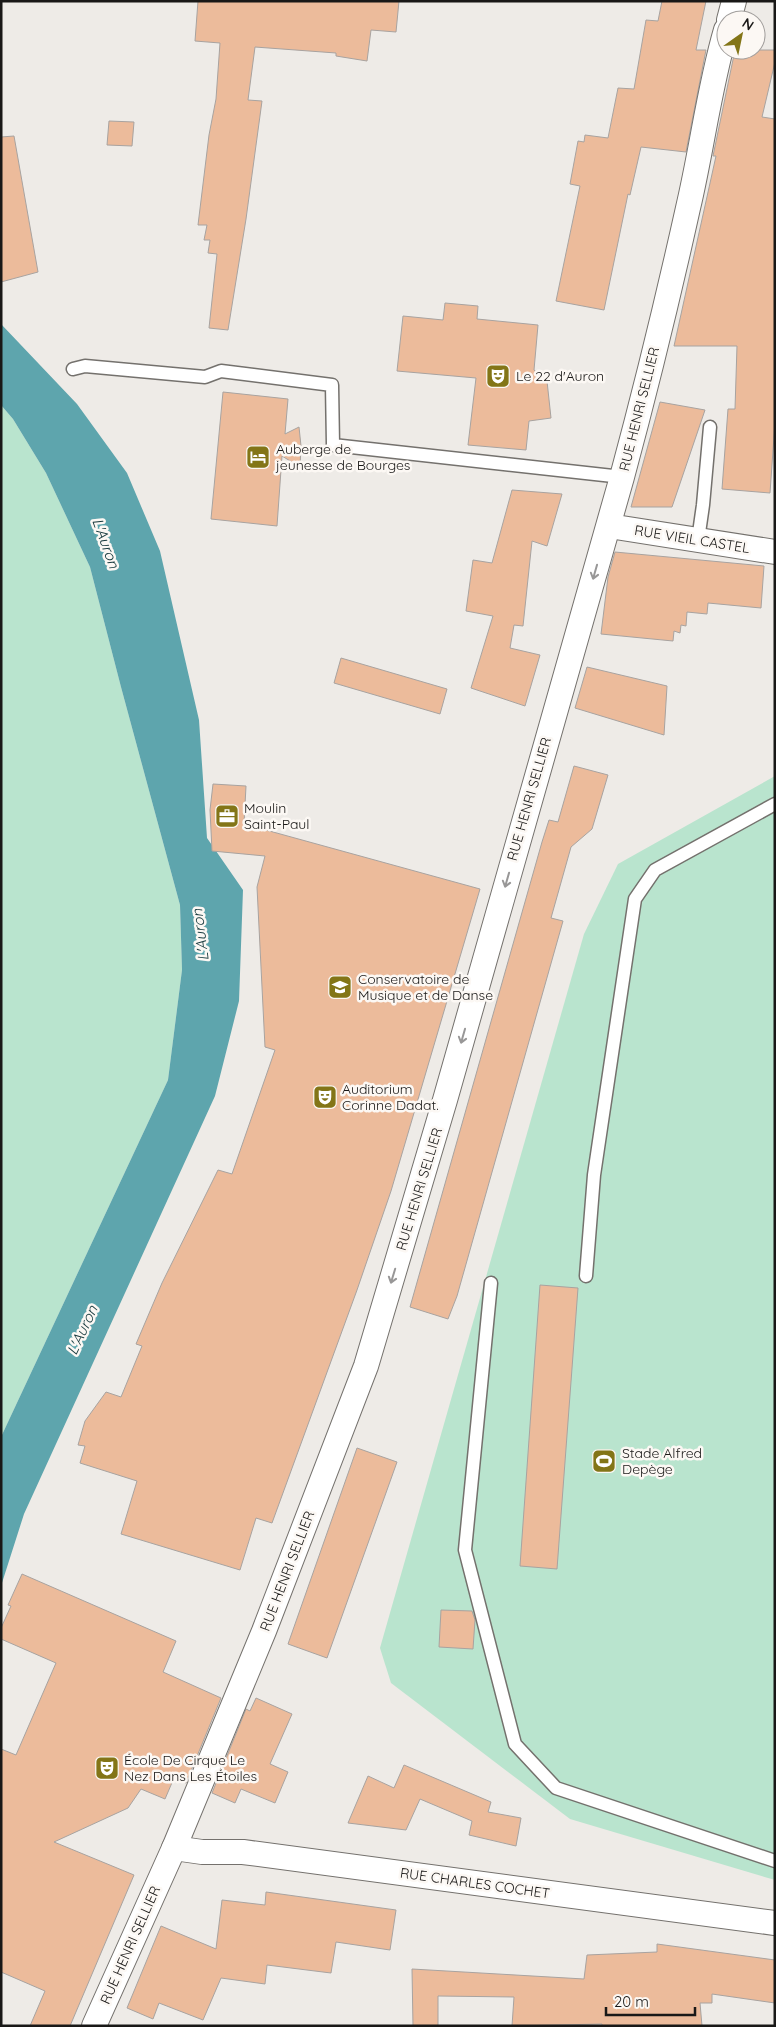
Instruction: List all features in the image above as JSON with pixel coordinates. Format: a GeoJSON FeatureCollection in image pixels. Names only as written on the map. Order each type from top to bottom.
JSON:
{"type":"FeatureCollection","features":[{"type":"Feature","properties":{"kind":"street","name":"RUE HENRI SELLIER"},"geometry":{"type":"LineString","coordinates":[[94,2026],[174,1848],[264,1631],[366,1366],[445,1100],[649,377],[686,216],[718,60]]}},
{"type":"Feature","properties":{"kind":"street","name":"RUE VIEIL CASTEL"},"geometry":{"type":"LineString","coordinates":[[608,526],[775,552]]}},
{"type":"Feature","properties":{"kind":"street","name":"RUE CHARLES COCHET"},"geometry":{"type":"LineString","coordinates":[[174,1848],[202,1852],[243,1852],[775,1923]]}},
{"type":"Feature","properties":{"kind":"lane"},"geometry":{"type":"LineString","coordinates":[[73,369],[85,366],[206,377],[221,371],[332,384],[333,445],[622,477]]}},
{"type":"Feature","properties":{"kind":"lane"},"geometry":{"type":"LineString","coordinates":[[698,540],[710,427]]}},
{"type":"Feature","properties":{"kind":"lane"},"geometry":{"type":"LineString","coordinates":[[586,1276],[594,1175],[635,899],[655,870],[775,804]]}},
{"type":"Feature","properties":{"kind":"lane"},"geometry":{"type":"LineString","coordinates":[[490,1283],[465,1550],[515,1744],[556,1788],[775,1861]]}},
{"type":"Feature","properties":{"kind":"green space"},"geometry":{"type":"Polygon","coordinates":[[[1,405],[13,419],[46,473],[90,567],[180,905],[182,970],[168,1080],[1,1437],[1,405]]]}},
{"type":"Feature","properties":{"kind":"green space","name":"Stade Alfred Depège"},"geometry":{"type":"Polygon","coordinates":[[[775,776],[775,1880],[570,1819],[391,1683],[380,1648],[584,934],[618,864],[775,776]]]}},
{"type":"Feature","properties":{"kind":"water","name":"L'Auron"},"geometry":{"type":"Polygon","coordinates":[[[1,324],[77,404],[127,473],[160,551],[199,720],[207,838],[243,890],[239,1001],[215,1096],[24,1514],[1,1586],[1,1437],[168,1080],[182,970],[180,905],[90,567],[46,473],[13,419],[1,405],[1,324]]]}},
{"type":"Feature","properties":{"kind":"building"},"geometry":{"type":"Polygon","coordinates":[[[198,1],[399,1],[396,32],[371,30],[367,61],[336,56],[336,53],[255,47],[248,100],[262,101],[246,219],[228,330],[209,328],[217,254],[208,253],[210,240],[204,240],[207,225],[198,225],[209,135],[216,99],[220,43],[195,41],[198,1]]]}},
{"type":"Feature","properties":{"kind":"building"},"geometry":{"type":"Polygon","coordinates":[[[662,1],[706,1],[696,50],[706,50],[686,152],[641,147],[630,195],[628,194],[604,310],[556,301],[580,186],[570,184],[578,141],[584,142],[585,135],[608,138],[618,88],[634,89],[646,20],[658,21],[662,1]]]}},
{"type":"Feature","properties":{"kind":"building"},"geometry":{"type":"Polygon","coordinates":[[[766,50],[775,50],[775,62],[762,117],[775,119],[775,422],[770,493],[722,489],[728,409],[735,409],[737,346],[674,346],[716,156],[713,156],[733,60],[766,60],[766,50]]]}},
{"type":"Feature","properties":{"kind":"building"},"geometry":{"type":"Polygon","coordinates":[[[109,121],[134,122],[132,146],[107,145],[109,121]]]}},
{"type":"Feature","properties":{"kind":"building"},"geometry":{"type":"Polygon","coordinates":[[[14,136],[38,272],[1,282],[1,137],[14,136]]]}},
{"type":"Feature","properties":{"kind":"building","name":"Le 22 d'Auron"},"geometry":{"type":"Polygon","coordinates":[[[445,303],[478,306],[477,319],[538,325],[534,370],[547,381],[551,418],[529,421],[526,450],[468,445],[476,378],[397,371],[403,316],[443,320],[445,303]]]}},
{"type":"Feature","properties":{"kind":"building","name":"Auberge de jeunesse de Bourges"},"geometry":{"type":"Polygon","coordinates":[[[223,392],[288,399],[285,434],[299,427],[301,446],[300,467],[282,456],[277,526],[211,519],[223,392]]]}},
{"type":"Feature","properties":{"kind":"building"},"geometry":{"type":"Polygon","coordinates":[[[660,402],[705,410],[672,507],[631,507],[660,402]]]}},
{"type":"Feature","properties":{"kind":"building"},"geometry":{"type":"Polygon","coordinates":[[[512,490],[562,494],[547,546],[532,541],[523,626],[514,625],[510,648],[540,655],[525,706],[471,688],[493,616],[466,611],[473,560],[492,563],[512,490]]]}},
{"type":"Feature","properties":{"kind":"building"},"geometry":{"type":"Polygon","coordinates":[[[615,552],[764,566],[761,608],[708,603],[707,614],[687,612],[686,626],[681,625],[680,633],[674,631],[673,641],[601,634],[608,577],[615,552]]]}},
{"type":"Feature","properties":{"kind":"building"},"geometry":{"type":"Polygon","coordinates":[[[341,658],[447,689],[440,714],[334,683],[341,658]]]}},
{"type":"Feature","properties":{"kind":"building"},"geometry":{"type":"Polygon","coordinates":[[[587,667],[667,686],[664,735],[575,708],[587,667]]]}},
{"type":"Feature","properties":{"kind":"building"},"geometry":{"type":"Polygon","coordinates":[[[574,766],[608,775],[592,829],[571,847],[551,918],[563,921],[457,1296],[448,1319],[410,1307],[542,842],[549,820],[558,822],[574,766]]]}},
{"type":"Feature","properties":{"kind":"building"},"geometry":{"type":"Polygon","coordinates":[[[213,784],[246,786],[244,824],[480,889],[391,1191],[357,1290],[272,1523],[256,1518],[240,1570],[121,1534],[137,1481],[80,1463],[85,1446],[78,1445],[85,1421],[106,1392],[121,1397],[142,1346],[136,1344],[162,1283],[218,1170],[232,1174],[275,1050],[265,1047],[257,887],[265,856],[212,851],[210,810],[213,784]]]}},
{"type":"Feature","properties":{"kind":"building"},"geometry":{"type":"Polygon","coordinates":[[[540,1285],[578,1288],[557,1569],[520,1566],[540,1285]]]}},
{"type":"Feature","properties":{"kind":"building"},"geometry":{"type":"Polygon","coordinates":[[[357,1448],[397,1462],[327,1658],[288,1644],[357,1448]]]}},
{"type":"Feature","properties":{"kind":"building"},"geometry":{"type":"Polygon","coordinates":[[[22,1574],[176,1641],[163,1672],[221,1698],[186,1783],[174,1778],[165,1799],[141,1789],[128,1808],[54,1842],[134,1875],[70,2026],[30,2026],[45,1991],[1,1972],[1,1749],[16,1755],[56,1663],[1,1639],[1,1628],[11,1606],[8,1605],[22,1574]]]}},
{"type":"Feature","properties":{"kind":"building"},"geometry":{"type":"Polygon","coordinates":[[[441,1610],[472,1611],[475,1620],[473,1649],[439,1647],[441,1610]]]}},
{"type":"Feature","properties":{"kind":"building"},"geometry":{"type":"Polygon","coordinates":[[[256,1698],[292,1714],[270,1764],[288,1772],[275,1803],[241,1789],[235,1803],[212,1793],[246,1709],[250,1711],[256,1698]]]}},
{"type":"Feature","properties":{"kind":"building"},"geometry":{"type":"Polygon","coordinates":[[[404,1765],[491,1802],[488,1812],[521,1818],[516,1846],[469,1835],[472,1821],[420,1799],[406,1830],[348,1823],[368,1776],[394,1788],[404,1765]]]}},
{"type":"Feature","properties":{"kind":"building"},"geometry":{"type":"Polygon","coordinates":[[[266,1892],[396,1910],[390,1950],[336,1942],[331,1973],[267,1965],[265,1984],[221,1978],[203,2020],[159,2003],[153,2019],[127,2008],[161,1926],[216,1949],[222,1900],[265,1905],[266,1892]]]}},
{"type":"Feature","properties":{"kind":"building"},"geometry":{"type":"Polygon","coordinates":[[[657,1944],[775,1960],[775,2003],[712,1994],[712,2003],[700,2003],[702,2026],[602,2026],[602,2024],[512,2026],[514,1997],[438,1996],[438,2026],[413,2026],[412,1969],[584,1979],[587,1955],[657,1952],[657,1944]]]}},
{"type":"Feature","properties":{"kind":"place","name":"Le 22 d'Auron"},"geometry":{"type":"Point","coordinates":[498,376]}},
{"type":"Feature","properties":{"kind":"place","name":"Auberge de jeunesse de Bourges"},"geometry":{"type":"Point","coordinates":[258,457]}},
{"type":"Feature","properties":{"kind":"place","name":"Moulin Saint-Paul"},"geometry":{"type":"Point","coordinates":[227,816]}},
{"type":"Feature","properties":{"kind":"place","name":"Conservatoire de Musique et de Danse"},"geometry":{"type":"Point","coordinates":[340,987]}},
{"type":"Feature","properties":{"kind":"place","name":"Auditorium Corinne Dadat."},"geometry":{"type":"Point","coordinates":[325,1097]}},
{"type":"Feature","properties":{"kind":"place","name":"Stade Alfred Depège"},"geometry":{"type":"Point","coordinates":[604,1461]}},
{"type":"Feature","properties":{"kind":"place","name":"École De Cirque Le Nez Dans Les Étoiles"},"geometry":{"type":"Point","coordinates":[107,1768]}}]}
